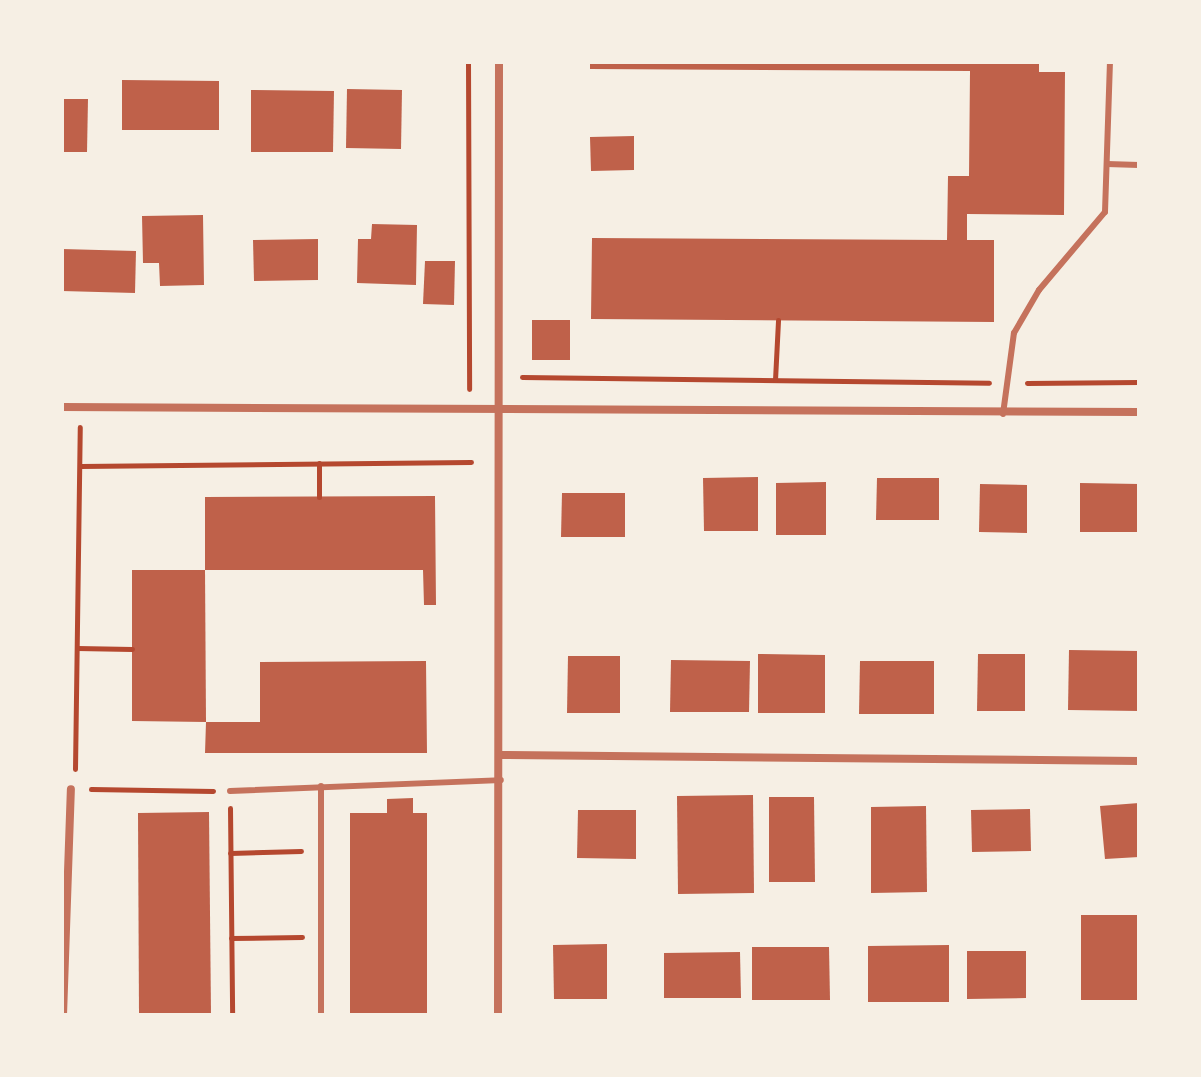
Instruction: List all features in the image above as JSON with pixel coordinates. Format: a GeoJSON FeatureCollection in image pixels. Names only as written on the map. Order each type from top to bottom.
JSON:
{"type":"FeatureCollection","features":[{"type":"Feature","properties":{"kind":"street"},"geometry":{"type":"LineString","coordinates":[[498,1015],[501,780],[499,62]]}},
{"type":"Feature","properties":{"kind":"street"},"geometry":{"type":"LineString","coordinates":[[62,407],[471,412],[1139,412]]}},
{"type":"Feature","properties":{"kind":"street"},"geometry":{"type":"LineString","coordinates":[[501,755],[1139,761]]}},
{"type":"Feature","properties":{"kind":"street"},"geometry":{"type":"LineString","coordinates":[[63,1015],[71,789]]}},
{"type":"Feature","properties":{"kind":"lane"},"geometry":{"type":"LineString","coordinates":[[1003,414],[1014,333],[1039,290],[1105,212],[1110,62]]}},
{"type":"Feature","properties":{"kind":"lane"},"geometry":{"type":"LineString","coordinates":[[1107,164],[1139,165]]}},
{"type":"Feature","properties":{"kind":"lane"},"geometry":{"type":"LineString","coordinates":[[230,791],[501,780]]}},
{"type":"Feature","properties":{"kind":"lane"},"geometry":{"type":"LineString","coordinates":[[321,786],[321,1015]]}},
{"type":"Feature","properties":{"kind":"path"},"geometry":{"type":"LineString","coordinates":[[468,62],[465,333],[471,412]]}},
{"type":"Feature","properties":{"kind":"path"},"geometry":{"type":"LineString","coordinates":[[775,380],[778,320]]}},
{"type":"Feature","properties":{"kind":"path"},"geometry":{"type":"LineString","coordinates":[[522,377],[1139,382]]}},
{"type":"Feature","properties":{"kind":"path"},"geometry":{"type":"LineString","coordinates":[[80,437],[71,789],[230,791]]}},
{"type":"Feature","properties":{"kind":"path"},"geometry":{"type":"LineString","coordinates":[[80,466],[471,462]]}},
{"type":"Feature","properties":{"kind":"path"},"geometry":{"type":"LineString","coordinates":[[319,463],[319,497]]}},
{"type":"Feature","properties":{"kind":"path"},"geometry":{"type":"LineString","coordinates":[[77,648],[132,649]]}},
{"type":"Feature","properties":{"kind":"path"},"geometry":{"type":"LineString","coordinates":[[82,789],[230,791]]}},
{"type":"Feature","properties":{"kind":"path"},"geometry":{"type":"LineString","coordinates":[[230,791],[232,1015]]}},
{"type":"Feature","properties":{"kind":"path"},"geometry":{"type":"LineString","coordinates":[[230,853],[321,851]]}},
{"type":"Feature","properties":{"kind":"path"},"geometry":{"type":"LineString","coordinates":[[231,938],[321,937]]}},
{"type":"Feature","properties":{"kind":"building"},"geometry":{"type":"Polygon","coordinates":[[[590,62],[1039,62],[1039,72],[1065,72],[1064,215],[967,214],[967,240],[994,240],[994,322],[591,319],[592,238],[947,240],[948,176],[969,176],[970,71],[590,69],[590,62]]]}},
{"type":"Feature","properties":{"kind":"building"},"geometry":{"type":"Polygon","coordinates":[[[122,80],[219,81],[219,130],[122,130],[122,80]]]}},
{"type":"Feature","properties":{"kind":"building"},"geometry":{"type":"Polygon","coordinates":[[[347,89],[402,90],[401,149],[346,148],[347,89]]]}},
{"type":"Feature","properties":{"kind":"building"},"geometry":{"type":"Polygon","coordinates":[[[251,90],[334,91],[333,152],[251,152],[251,90]]]}},
{"type":"Feature","properties":{"kind":"building"},"geometry":{"type":"Polygon","coordinates":[[[62,99],[88,99],[87,152],[62,152],[62,99]]]}},
{"type":"Feature","properties":{"kind":"building"},"geometry":{"type":"Polygon","coordinates":[[[634,136],[634,170],[591,171],[590,137],[634,136]]]}},
{"type":"Feature","properties":{"kind":"building"},"geometry":{"type":"Polygon","coordinates":[[[203,215],[204,285],[160,286],[159,263],[143,263],[142,216],[203,215]]]}},
{"type":"Feature","properties":{"kind":"building"},"geometry":{"type":"Polygon","coordinates":[[[372,224],[417,225],[416,285],[357,283],[358,239],[371,239],[372,224]]]}},
{"type":"Feature","properties":{"kind":"building"},"geometry":{"type":"Polygon","coordinates":[[[318,239],[318,280],[254,281],[253,240],[318,239]]]}},
{"type":"Feature","properties":{"kind":"building"},"geometry":{"type":"Polygon","coordinates":[[[62,249],[136,251],[135,293],[62,291],[62,249]]]}},
{"type":"Feature","properties":{"kind":"building"},"geometry":{"type":"Polygon","coordinates":[[[425,261],[455,261],[454,305],[423,304],[425,261]]]}},
{"type":"Feature","properties":{"kind":"building"},"geometry":{"type":"Polygon","coordinates":[[[532,320],[570,320],[570,360],[532,360],[532,320]]]}},
{"type":"Feature","properties":{"kind":"building"},"geometry":{"type":"Polygon","coordinates":[[[758,477],[758,531],[704,531],[703,478],[758,477]]]}},
{"type":"Feature","properties":{"kind":"building"},"geometry":{"type":"Polygon","coordinates":[[[877,478],[939,478],[939,520],[876,520],[877,478]]]}},
{"type":"Feature","properties":{"kind":"building"},"geometry":{"type":"Polygon","coordinates":[[[826,482],[826,535],[776,535],[776,483],[826,482]]]}},
{"type":"Feature","properties":{"kind":"building"},"geometry":{"type":"Polygon","coordinates":[[[1080,483],[1139,484],[1139,532],[1080,532],[1080,483]]]}},
{"type":"Feature","properties":{"kind":"building"},"geometry":{"type":"Polygon","coordinates":[[[980,484],[1027,485],[1027,533],[979,532],[980,484]]]}},
{"type":"Feature","properties":{"kind":"building"},"geometry":{"type":"Polygon","coordinates":[[[562,493],[625,493],[625,537],[561,537],[562,493]]]}},
{"type":"Feature","properties":{"kind":"building"},"geometry":{"type":"Polygon","coordinates":[[[435,496],[436,605],[424,605],[423,570],[205,570],[205,497],[435,496]]]}},
{"type":"Feature","properties":{"kind":"building"},"geometry":{"type":"Polygon","coordinates":[[[132,570],[205,570],[206,722],[132,721],[132,570]]]}},
{"type":"Feature","properties":{"kind":"building"},"geometry":{"type":"Polygon","coordinates":[[[1069,650],[1139,651],[1139,711],[1068,710],[1069,650]]]}},
{"type":"Feature","properties":{"kind":"building"},"geometry":{"type":"Polygon","coordinates":[[[758,654],[825,655],[825,713],[758,713],[758,654]]]}},
{"type":"Feature","properties":{"kind":"building"},"geometry":{"type":"Polygon","coordinates":[[[978,654],[1025,654],[1025,711],[977,711],[978,654]]]}},
{"type":"Feature","properties":{"kind":"building"},"geometry":{"type":"Polygon","coordinates":[[[568,656],[620,656],[620,713],[567,713],[568,656]]]}},
{"type":"Feature","properties":{"kind":"building"},"geometry":{"type":"Polygon","coordinates":[[[671,660],[750,661],[749,712],[670,712],[671,660]]]}},
{"type":"Feature","properties":{"kind":"building"},"geometry":{"type":"Polygon","coordinates":[[[426,661],[427,753],[205,753],[206,722],[260,722],[260,662],[426,661]]]}},
{"type":"Feature","properties":{"kind":"building"},"geometry":{"type":"Polygon","coordinates":[[[860,661],[934,661],[934,714],[859,714],[860,661]]]}},
{"type":"Feature","properties":{"kind":"building"},"geometry":{"type":"Polygon","coordinates":[[[753,795],[754,893],[678,894],[677,796],[753,795]]]}},
{"type":"Feature","properties":{"kind":"building"},"geometry":{"type":"Polygon","coordinates":[[[769,797],[814,797],[815,882],[769,882],[769,797]]]}},
{"type":"Feature","properties":{"kind":"building"},"geometry":{"type":"Polygon","coordinates":[[[413,798],[413,813],[427,813],[427,1015],[350,1015],[350,813],[387,813],[387,799],[413,798]]]}},
{"type":"Feature","properties":{"kind":"building"},"geometry":{"type":"Polygon","coordinates":[[[1139,803],[1139,857],[1105,859],[1100,806],[1139,803]]]}},
{"type":"Feature","properties":{"kind":"building"},"geometry":{"type":"Polygon","coordinates":[[[926,806],[927,892],[871,893],[871,807],[926,806]]]}},
{"type":"Feature","properties":{"kind":"building"},"geometry":{"type":"Polygon","coordinates":[[[1030,809],[1031,851],[972,852],[971,810],[1030,809]]]}},
{"type":"Feature","properties":{"kind":"building"},"geometry":{"type":"Polygon","coordinates":[[[578,810],[636,810],[636,859],[577,858],[578,810]]]}},
{"type":"Feature","properties":{"kind":"building"},"geometry":{"type":"Polygon","coordinates":[[[209,812],[211,1015],[139,1015],[138,813],[209,812]]]}},
{"type":"Feature","properties":{"kind":"building"},"geometry":{"type":"Polygon","coordinates":[[[1081,915],[1139,915],[1139,1000],[1081,1000],[1081,915]]]}},
{"type":"Feature","properties":{"kind":"building"},"geometry":{"type":"Polygon","coordinates":[[[607,944],[607,999],[554,999],[553,945],[607,944]]]}},
{"type":"Feature","properties":{"kind":"building"},"geometry":{"type":"Polygon","coordinates":[[[949,945],[949,1002],[868,1002],[868,946],[949,945]]]}},
{"type":"Feature","properties":{"kind":"building"},"geometry":{"type":"Polygon","coordinates":[[[752,947],[829,947],[830,1000],[752,1000],[752,947]]]}},
{"type":"Feature","properties":{"kind":"building"},"geometry":{"type":"Polygon","coordinates":[[[967,951],[1026,951],[1026,998],[967,999],[967,951]]]}},
{"type":"Feature","properties":{"kind":"building"},"geometry":{"type":"Polygon","coordinates":[[[740,952],[741,998],[664,998],[664,953],[740,952]]]}}]}
